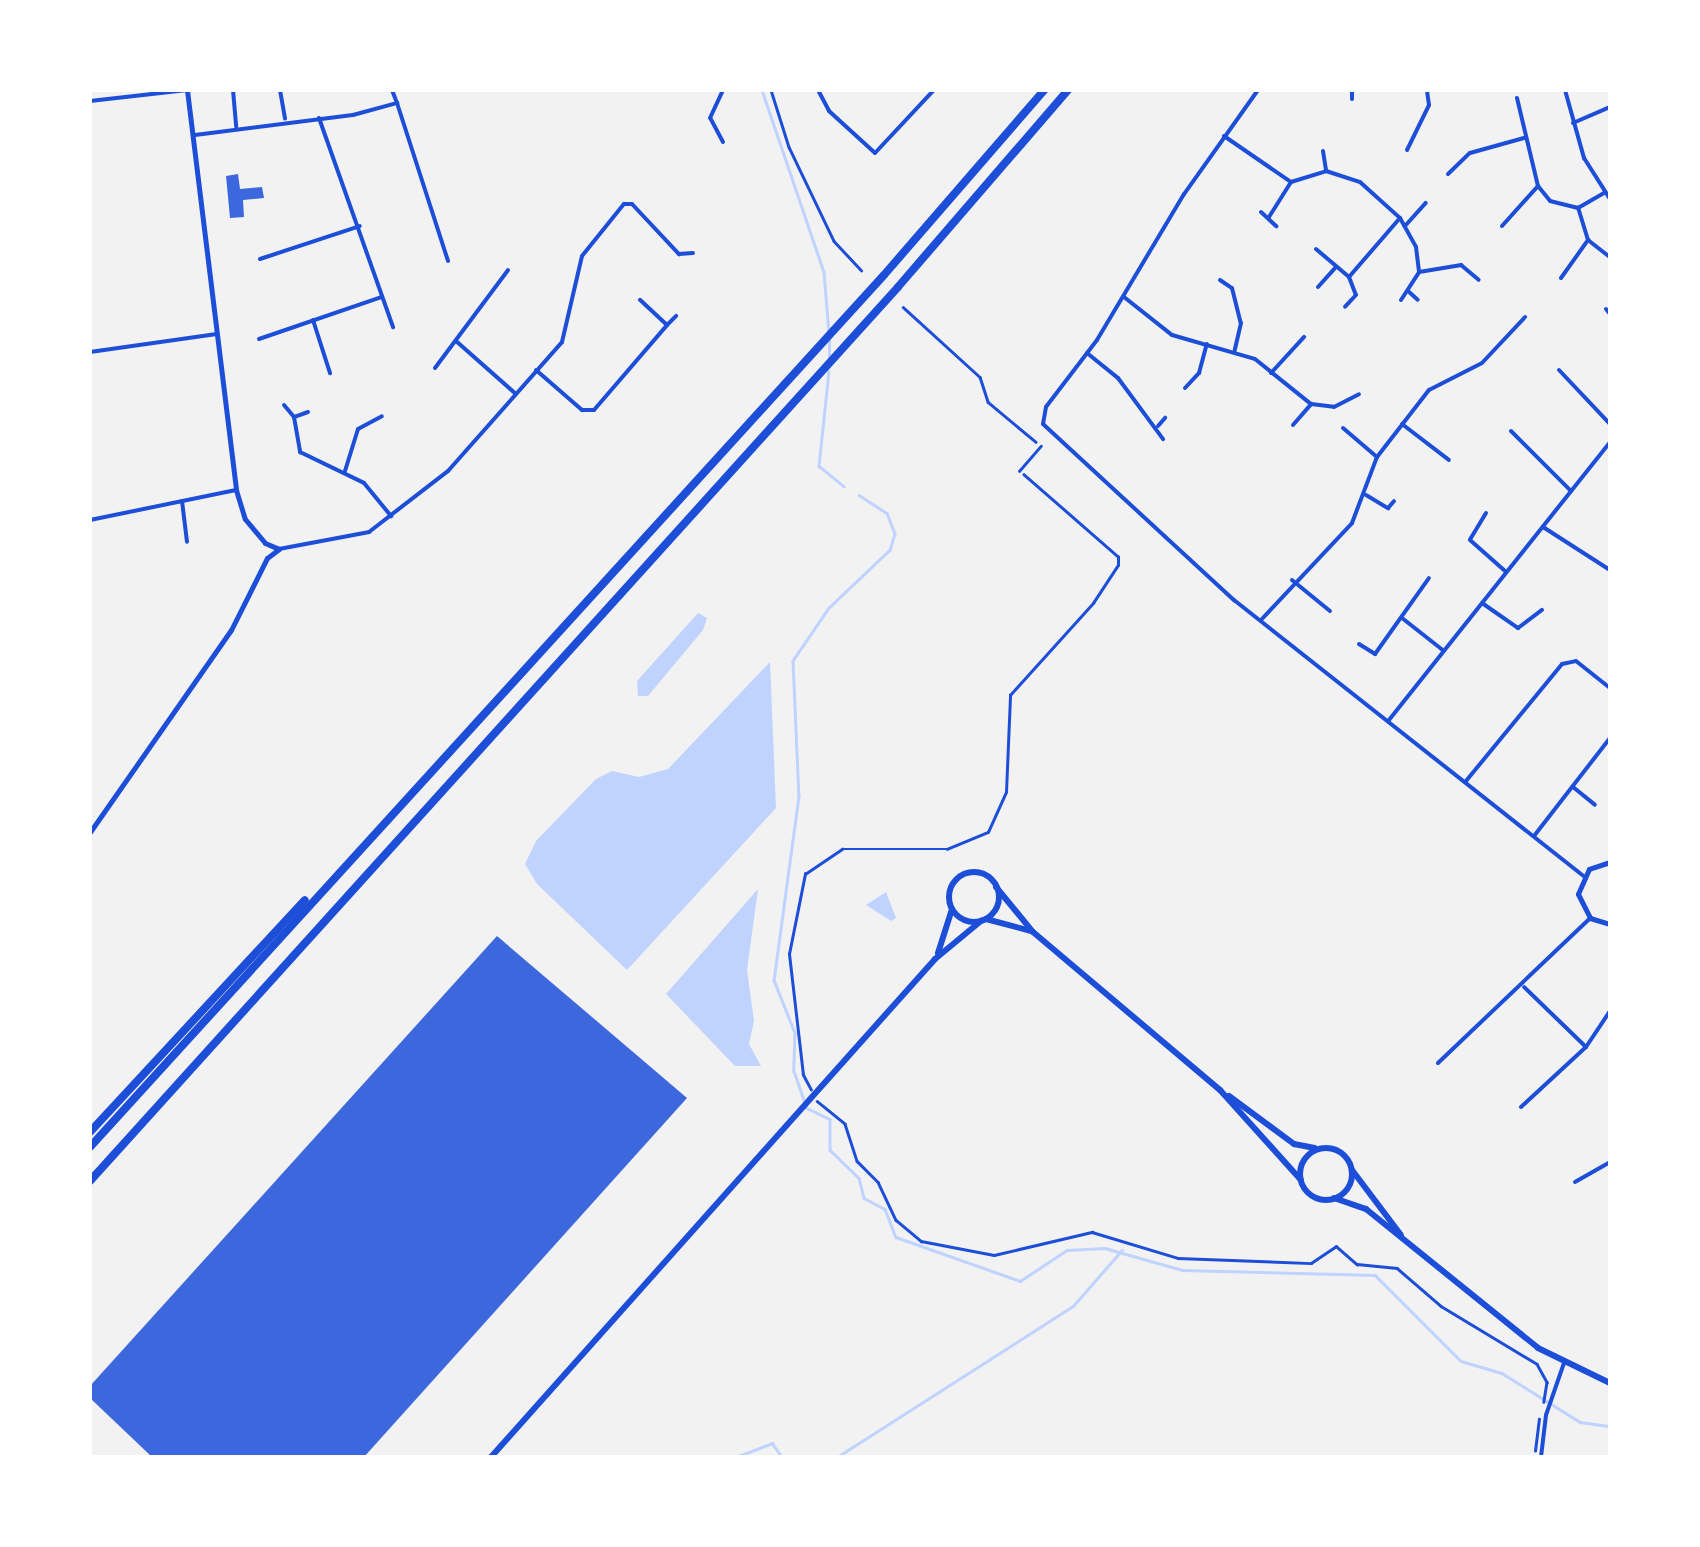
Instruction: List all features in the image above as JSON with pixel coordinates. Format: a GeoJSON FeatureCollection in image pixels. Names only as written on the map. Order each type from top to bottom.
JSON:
{"type":"FeatureCollection","features":[{"type":"Feature","properties":{"kind":"highway"},"geometry":{"type":"LineString","coordinates":[[90,1132],[813,354],[1044,90]]}},
{"type":"Feature","properties":{"kind":"highway"},"geometry":{"type":"LineString","coordinates":[[90,1182],[898,287],[1068,90]]}},
{"type":"Feature","properties":{"kind":"highway"},"geometry":{"type":"LineString","coordinates":[[90,1147],[357,849]]}},
{"type":"Feature","properties":{"kind":"highway"},"geometry":{"type":"LineString","coordinates":[[90,1189],[143,1123]]}},
{"type":"Feature","properties":{"kind":"main road"},"geometry":{"type":"LineString","coordinates":[[90,832],[231,630],[267,558],[279,549],[265,543],[245,518],[236,490],[187,90]]}},
{"type":"Feature","properties":{"kind":"main road"},"geometry":{"type":"LineString","coordinates":[[265,543],[267,558]]}},
{"type":"Feature","properties":{"kind":"main road"},"geometry":{"type":"LineString","coordinates":[[1610,862],[1583,876],[1579,903],[1590,918],[1610,924]]}},
{"type":"Feature","properties":{"kind":"main road"},"geometry":{"type":"LineString","coordinates":[[935,959],[950,931],[950,890],[964,874],[986,876],[1033,932],[1220,1090],[1294,1144],[1335,1149],[1413,1250]]}},
{"type":"Feature","properties":{"kind":"main road"},"geometry":{"type":"LineString","coordinates":[[491,1457],[935,959],[997,905],[996,886]]}},
{"type":"Feature","properties":{"kind":"main road"},"geometry":{"type":"LineString","coordinates":[[952,909],[967,921],[983,920],[1033,932]]}},
{"type":"Feature","properties":{"kind":"main road"},"geometry":{"type":"LineString","coordinates":[[1220,1090],[1313,1196],[1358,1204],[1564,1363],[1610,1383]]}},
{"type":"Feature","properties":{"kind":"main road"},"geometry":{"type":"LineString","coordinates":[[1300,1180],[1304,1160],[1320,1148]]}},
{"type":"Feature","properties":{"kind":"main road"},"geometry":{"type":"LineString","coordinates":[[1334,1198],[1347,1188],[1350,1164]]}},
{"type":"Feature","properties":{"kind":"street"},"geometry":{"type":"LineString","coordinates":[[90,101],[187,90]]}},
{"type":"Feature","properties":{"kind":"street"},"geometry":{"type":"LineString","coordinates":[[233,90],[236,127]]}},
{"type":"Feature","properties":{"kind":"street"},"geometry":{"type":"LineString","coordinates":[[280,90],[285,120]]}},
{"type":"Feature","properties":{"kind":"street"},"geometry":{"type":"LineString","coordinates":[[392,90],[448,260]]}},
{"type":"Feature","properties":{"kind":"street"},"geometry":{"type":"LineString","coordinates":[[723,90],[710,118],[723,142]]}},
{"type":"Feature","properties":{"kind":"street"},"geometry":{"type":"LineString","coordinates":[[818,90],[829,111],[876,153],[934,90]]}},
{"type":"Feature","properties":{"kind":"street"},"geometry":{"type":"LineString","coordinates":[[1258,90],[1224,136],[1088,353],[1042,418],[1048,433],[1261,620],[1583,876]]}},
{"type":"Feature","properties":{"kind":"street"},"geometry":{"type":"LineString","coordinates":[[1352,99],[1355,90]]}},
{"type":"Feature","properties":{"kind":"street"},"geometry":{"type":"LineString","coordinates":[[1408,150],[1428,105],[1427,90]]}},
{"type":"Feature","properties":{"kind":"street"},"geometry":{"type":"LineString","coordinates":[[1564,90],[1573,123],[1604,194],[1610,199]]}},
{"type":"Feature","properties":{"kind":"street"},"geometry":{"type":"LineString","coordinates":[[1517,98],[1538,186],[1550,201],[1578,208],[1604,194]]}},
{"type":"Feature","properties":{"kind":"street"},"geometry":{"type":"LineString","coordinates":[[192,135],[398,103]]}},
{"type":"Feature","properties":{"kind":"street"},"geometry":{"type":"LineString","coordinates":[[1428,105],[1438,107]]}},
{"type":"Feature","properties":{"kind":"street"},"geometry":{"type":"LineString","coordinates":[[1573,123],[1610,107]]}},
{"type":"Feature","properties":{"kind":"street"},"geometry":{"type":"LineString","coordinates":[[319,118],[393,327]]}},
{"type":"Feature","properties":{"kind":"street"},"geometry":{"type":"LineString","coordinates":[[1224,136],[1291,182]]}},
{"type":"Feature","properties":{"kind":"street"},"geometry":{"type":"LineString","coordinates":[[1448,174],[1470,154],[1524,138]]}},
{"type":"Feature","properties":{"kind":"street"},"geometry":{"type":"LineString","coordinates":[[1323,152],[1326,171]]}},
{"type":"Feature","properties":{"kind":"street"},"geometry":{"type":"LineString","coordinates":[[1269,217],[1291,182],[1326,171],[1360,182],[1405,226],[1419,272],[1401,300]]}},
{"type":"Feature","properties":{"kind":"street"},"geometry":{"type":"LineString","coordinates":[[1502,226],[1538,186]]}},
{"type":"Feature","properties":{"kind":"street"},"geometry":{"type":"LineString","coordinates":[[1405,226],[1426,202]]}},
{"type":"Feature","properties":{"kind":"street"},"geometry":{"type":"LineString","coordinates":[[279,549],[335,543],[391,516],[448,471],[536,370],[571,322],[582,256],[624,204],[632,204],[679,254],[693,253]]}},
{"type":"Feature","properties":{"kind":"street"},"geometry":{"type":"LineString","coordinates":[[1578,208],[1588,240],[1610,257]]}},
{"type":"Feature","properties":{"kind":"street"},"geometry":{"type":"LineString","coordinates":[[1261,212],[1276,226]]}},
{"type":"Feature","properties":{"kind":"street"},"geometry":{"type":"LineString","coordinates":[[1348,277],[1400,218]]}},
{"type":"Feature","properties":{"kind":"street"},"geometry":{"type":"LineString","coordinates":[[260,259],[360,226]]}},
{"type":"Feature","properties":{"kind":"street"},"geometry":{"type":"LineString","coordinates":[[1562,278],[1588,240]]}},
{"type":"Feature","properties":{"kind":"street"},"geometry":{"type":"LineString","coordinates":[[1316,250],[1348,277],[1356,296],[1345,307]]}},
{"type":"Feature","properties":{"kind":"street"},"geometry":{"type":"LineString","coordinates":[[1419,272],[1461,264],[1469,257]]}},
{"type":"Feature","properties":{"kind":"street"},"geometry":{"type":"LineString","coordinates":[[1461,264],[1478,280]]}},
{"type":"Feature","properties":{"kind":"street"},"geometry":{"type":"LineString","coordinates":[[1318,288],[1336,268]]}},
{"type":"Feature","properties":{"kind":"street"},"geometry":{"type":"LineString","coordinates":[[435,368],[508,270]]}},
{"type":"Feature","properties":{"kind":"street"},"geometry":{"type":"LineString","coordinates":[[1220,280],[1232,288],[1241,324],[1235,350]]}},
{"type":"Feature","properties":{"kind":"street"},"geometry":{"type":"LineString","coordinates":[[1408,291],[1418,300]]}},
{"type":"Feature","properties":{"kind":"street"},"geometry":{"type":"LineString","coordinates":[[260,339],[382,297]]}},
{"type":"Feature","properties":{"kind":"street"},"geometry":{"type":"LineString","coordinates":[[1124,297],[1172,335],[1235,350],[1311,404],[1334,407],[1359,394]]}},
{"type":"Feature","properties":{"kind":"street"},"geometry":{"type":"LineString","coordinates":[[640,300],[667,325]]}},
{"type":"Feature","properties":{"kind":"street"},"geometry":{"type":"LineString","coordinates":[[536,370],[590,412],[676,316]]}},
{"type":"Feature","properties":{"kind":"street"},"geometry":{"type":"LineString","coordinates":[[1261,620],[1292,580],[1352,523],[1366,495],[1377,457],[1442,378],[1482,362],[1525,317]]}},
{"type":"Feature","properties":{"kind":"street"},"geometry":{"type":"LineString","coordinates":[[313,320],[330,373]]}},
{"type":"Feature","properties":{"kind":"street"},"geometry":{"type":"LineString","coordinates":[[90,352],[216,334]]}},
{"type":"Feature","properties":{"kind":"street"},"geometry":{"type":"LineString","coordinates":[[1271,374],[1304,337]]}},
{"type":"Feature","properties":{"kind":"street"},"geometry":{"type":"LineString","coordinates":[[456,341],[516,394]]}},
{"type":"Feature","properties":{"kind":"street"},"geometry":{"type":"LineString","coordinates":[[1185,388],[1198,373],[1207,344]]}},
{"type":"Feature","properties":{"kind":"street"},"geometry":{"type":"LineString","coordinates":[[1088,353],[1158,426],[1163,439]]}},
{"type":"Feature","properties":{"kind":"street"},"geometry":{"type":"LineString","coordinates":[[1559,370],[1610,424]]}},
{"type":"Feature","properties":{"kind":"street"},"geometry":{"type":"LineString","coordinates":[[1293,425],[1311,404]]}},
{"type":"Feature","properties":{"kind":"street"},"geometry":{"type":"LineString","coordinates":[[284,405],[294,416],[300,452],[364,483],[391,516]]}},
{"type":"Feature","properties":{"kind":"street"},"geometry":{"type":"LineString","coordinates":[[1334,407],[1334,416]]}},
{"type":"Feature","properties":{"kind":"street"},"geometry":{"type":"LineString","coordinates":[[294,416],[308,412]]}},
{"type":"Feature","properties":{"kind":"street"},"geometry":{"type":"LineString","coordinates":[[345,472],[358,429],[382,416]]}},
{"type":"Feature","properties":{"kind":"street"},"geometry":{"type":"LineString","coordinates":[[1158,426],[1164,418]]}},
{"type":"Feature","properties":{"kind":"street"},"geometry":{"type":"LineString","coordinates":[[1402,424],[1449,460]]}},
{"type":"Feature","properties":{"kind":"street"},"geometry":{"type":"LineString","coordinates":[[1342,428],[1377,457]]}},
{"type":"Feature","properties":{"kind":"street"},"geometry":{"type":"LineString","coordinates":[[1511,430],[1570,490]]}},
{"type":"Feature","properties":{"kind":"street"},"geometry":{"type":"LineString","coordinates":[[1390,720],[1610,442]]}},
{"type":"Feature","properties":{"kind":"street"},"geometry":{"type":"LineString","coordinates":[[90,520],[236,490]]}},
{"type":"Feature","properties":{"kind":"street"},"geometry":{"type":"LineString","coordinates":[[1366,495],[1388,508],[1394,501]]}},
{"type":"Feature","properties":{"kind":"street"},"geometry":{"type":"LineString","coordinates":[[182,501],[187,542]]}},
{"type":"Feature","properties":{"kind":"street"},"geometry":{"type":"LineString","coordinates":[[1486,513],[1470,540],[1506,572]]}},
{"type":"Feature","properties":{"kind":"street"},"geometry":{"type":"LineString","coordinates":[[1544,527],[1610,570]]}},
{"type":"Feature","properties":{"kind":"street"},"geometry":{"type":"LineString","coordinates":[[1359,644],[1375,654],[1429,578]]}},
{"type":"Feature","properties":{"kind":"street"},"geometry":{"type":"LineString","coordinates":[[1292,580],[1330,611]]}},
{"type":"Feature","properties":{"kind":"street"},"geometry":{"type":"LineString","coordinates":[[1482,603],[1518,628],[1542,610]]}},
{"type":"Feature","properties":{"kind":"street"},"geometry":{"type":"LineString","coordinates":[[1402,618],[1444,651]]}},
{"type":"Feature","properties":{"kind":"street"},"geometry":{"type":"LineString","coordinates":[[1466,782],[1562,664],[1576,662],[1610,688]]}},
{"type":"Feature","properties":{"kind":"street"},"geometry":{"type":"LineString","coordinates":[[1534,836],[1609,742]]}},
{"type":"Feature","properties":{"kind":"street"},"geometry":{"type":"LineString","coordinates":[[1573,787],[1595,805]]}},
{"type":"Feature","properties":{"kind":"street"},"geometry":{"type":"LineString","coordinates":[[1438,1063],[1524,987],[1590,918]]}},
{"type":"Feature","properties":{"kind":"street"},"geometry":{"type":"LineString","coordinates":[[1610,965],[1610,982]]}},
{"type":"Feature","properties":{"kind":"street"},"geometry":{"type":"LineString","coordinates":[[1524,987],[1586,1047]]}},
{"type":"Feature","properties":{"kind":"street"},"geometry":{"type":"LineString","coordinates":[[1521,1107],[1586,1047],[1610,1012]]}},
{"type":"Feature","properties":{"kind":"street"},"geometry":{"type":"LineString","coordinates":[[1575,1182],[1610,1162]]}},
{"type":"Feature","properties":{"kind":"street"},"geometry":{"type":"LineString","coordinates":[[1538,1457],[1543,1414],[1564,1363]]}},
{"type":"Feature","properties":{"kind":"lane"},"geometry":{"type":"LineString","coordinates":[[1019,471],[1041,446]]}},
{"type":"Feature","properties":{"kind":"path"},"geometry":{"type":"LineString","coordinates":[[772,90],[789,147],[829,232],[861,270]]}},
{"type":"Feature","properties":{"kind":"path"},"geometry":{"type":"LineString","coordinates":[[903,307],[980,377],[996,409],[1041,446]]}},
{"type":"Feature","properties":{"kind":"path"},"geometry":{"type":"LineString","coordinates":[[1019,471],[1118,557],[1118,564],[1094,603],[1010,695],[1006,792],[988,832],[947,849],[842,849],[806,874],[789,954],[802,1076],[812,1093],[845,1124],[857,1162],[878,1182],[896,1220],[921,1241],[994,1255],[1092,1232],[1178,1258],[1311,1263],[1336,1246],[1356,1264],[1396,1268],[1441,1306],[1538,1364],[1549,1393],[1543,1402]]}},
{"type":"Feature","properties":{"kind":"path"},"geometry":{"type":"LineString","coordinates":[[1538,1457],[1543,1414]]}},
{"type":"Feature","properties":{"kind":"water"},"geometry":{"type":"Polygon","coordinates":[[[698,613],[707,618],[703,630],[648,696],[638,696],[637,681],[698,613]]]}},
{"type":"Feature","properties":{"kind":"water"},"geometry":{"type":"Polygon","coordinates":[[[770,662],[776,808],[627,970],[537,884],[525,864],[536,841],[596,779],[612,771],[639,777],[668,769],[770,662]]]}},
{"type":"Feature","properties":{"kind":"water"},"geometry":{"type":"Polygon","coordinates":[[[758,889],[747,970],[754,1021],[749,1044],[761,1066],[735,1066],[666,994],[758,889]]]}},
{"type":"Feature","properties":{"kind":"water"},"geometry":{"type":"Polygon","coordinates":[[[886,892],[896,918],[891,921],[866,905],[886,892]]]}},
{"type":"Feature","properties":{"kind":"building"},"geometry":{"type":"Polygon","coordinates":[[[238,174],[240,189],[262,187],[264,198],[243,200],[244,217],[230,218],[226,176],[238,174]]]}},
{"type":"Feature","properties":{"kind":"building"},"geometry":{"type":"Polygon","coordinates":[[[497,936],[687,1098],[364,1457],[152,1457],[90,1398],[90,1386],[497,936]]]}},
{"type":"Feature","properties":{"kind":"waterway"},"geometry":{"type":"LineString","coordinates":[[762,90],[824,272],[829,333]]}},
{"type":"Feature","properties":{"kind":"waterway"},"geometry":{"type":"LineString","coordinates":[[829,341],[829,358]]}},
{"type":"Feature","properties":{"kind":"waterway"},"geometry":{"type":"LineString","coordinates":[[829,371],[819,466],[844,486]]}},
{"type":"Feature","properties":{"kind":"waterway"},"geometry":{"type":"LineString","coordinates":[[859,495],[887,513],[895,534],[890,550],[829,608],[793,661],[799,796],[774,980],[795,1033],[794,1071],[807,1108],[830,1119],[830,1150],[859,1178],[864,1198],[885,1209],[896,1237],[1020,1281],[1067,1250],[1105,1248],[1182,1270],[1375,1275],[1461,1361],[1502,1373],[1580,1422],[1610,1426]]}},
{"type":"Feature","properties":{"kind":"waterway"},"geometry":{"type":"LineString","coordinates":[[837,1457],[1073,1306],[1122,1250]]}},
{"type":"Feature","properties":{"kind":"waterway"},"geometry":{"type":"LineString","coordinates":[[736,1457],[772,1443],[782,1457]]}}]}
